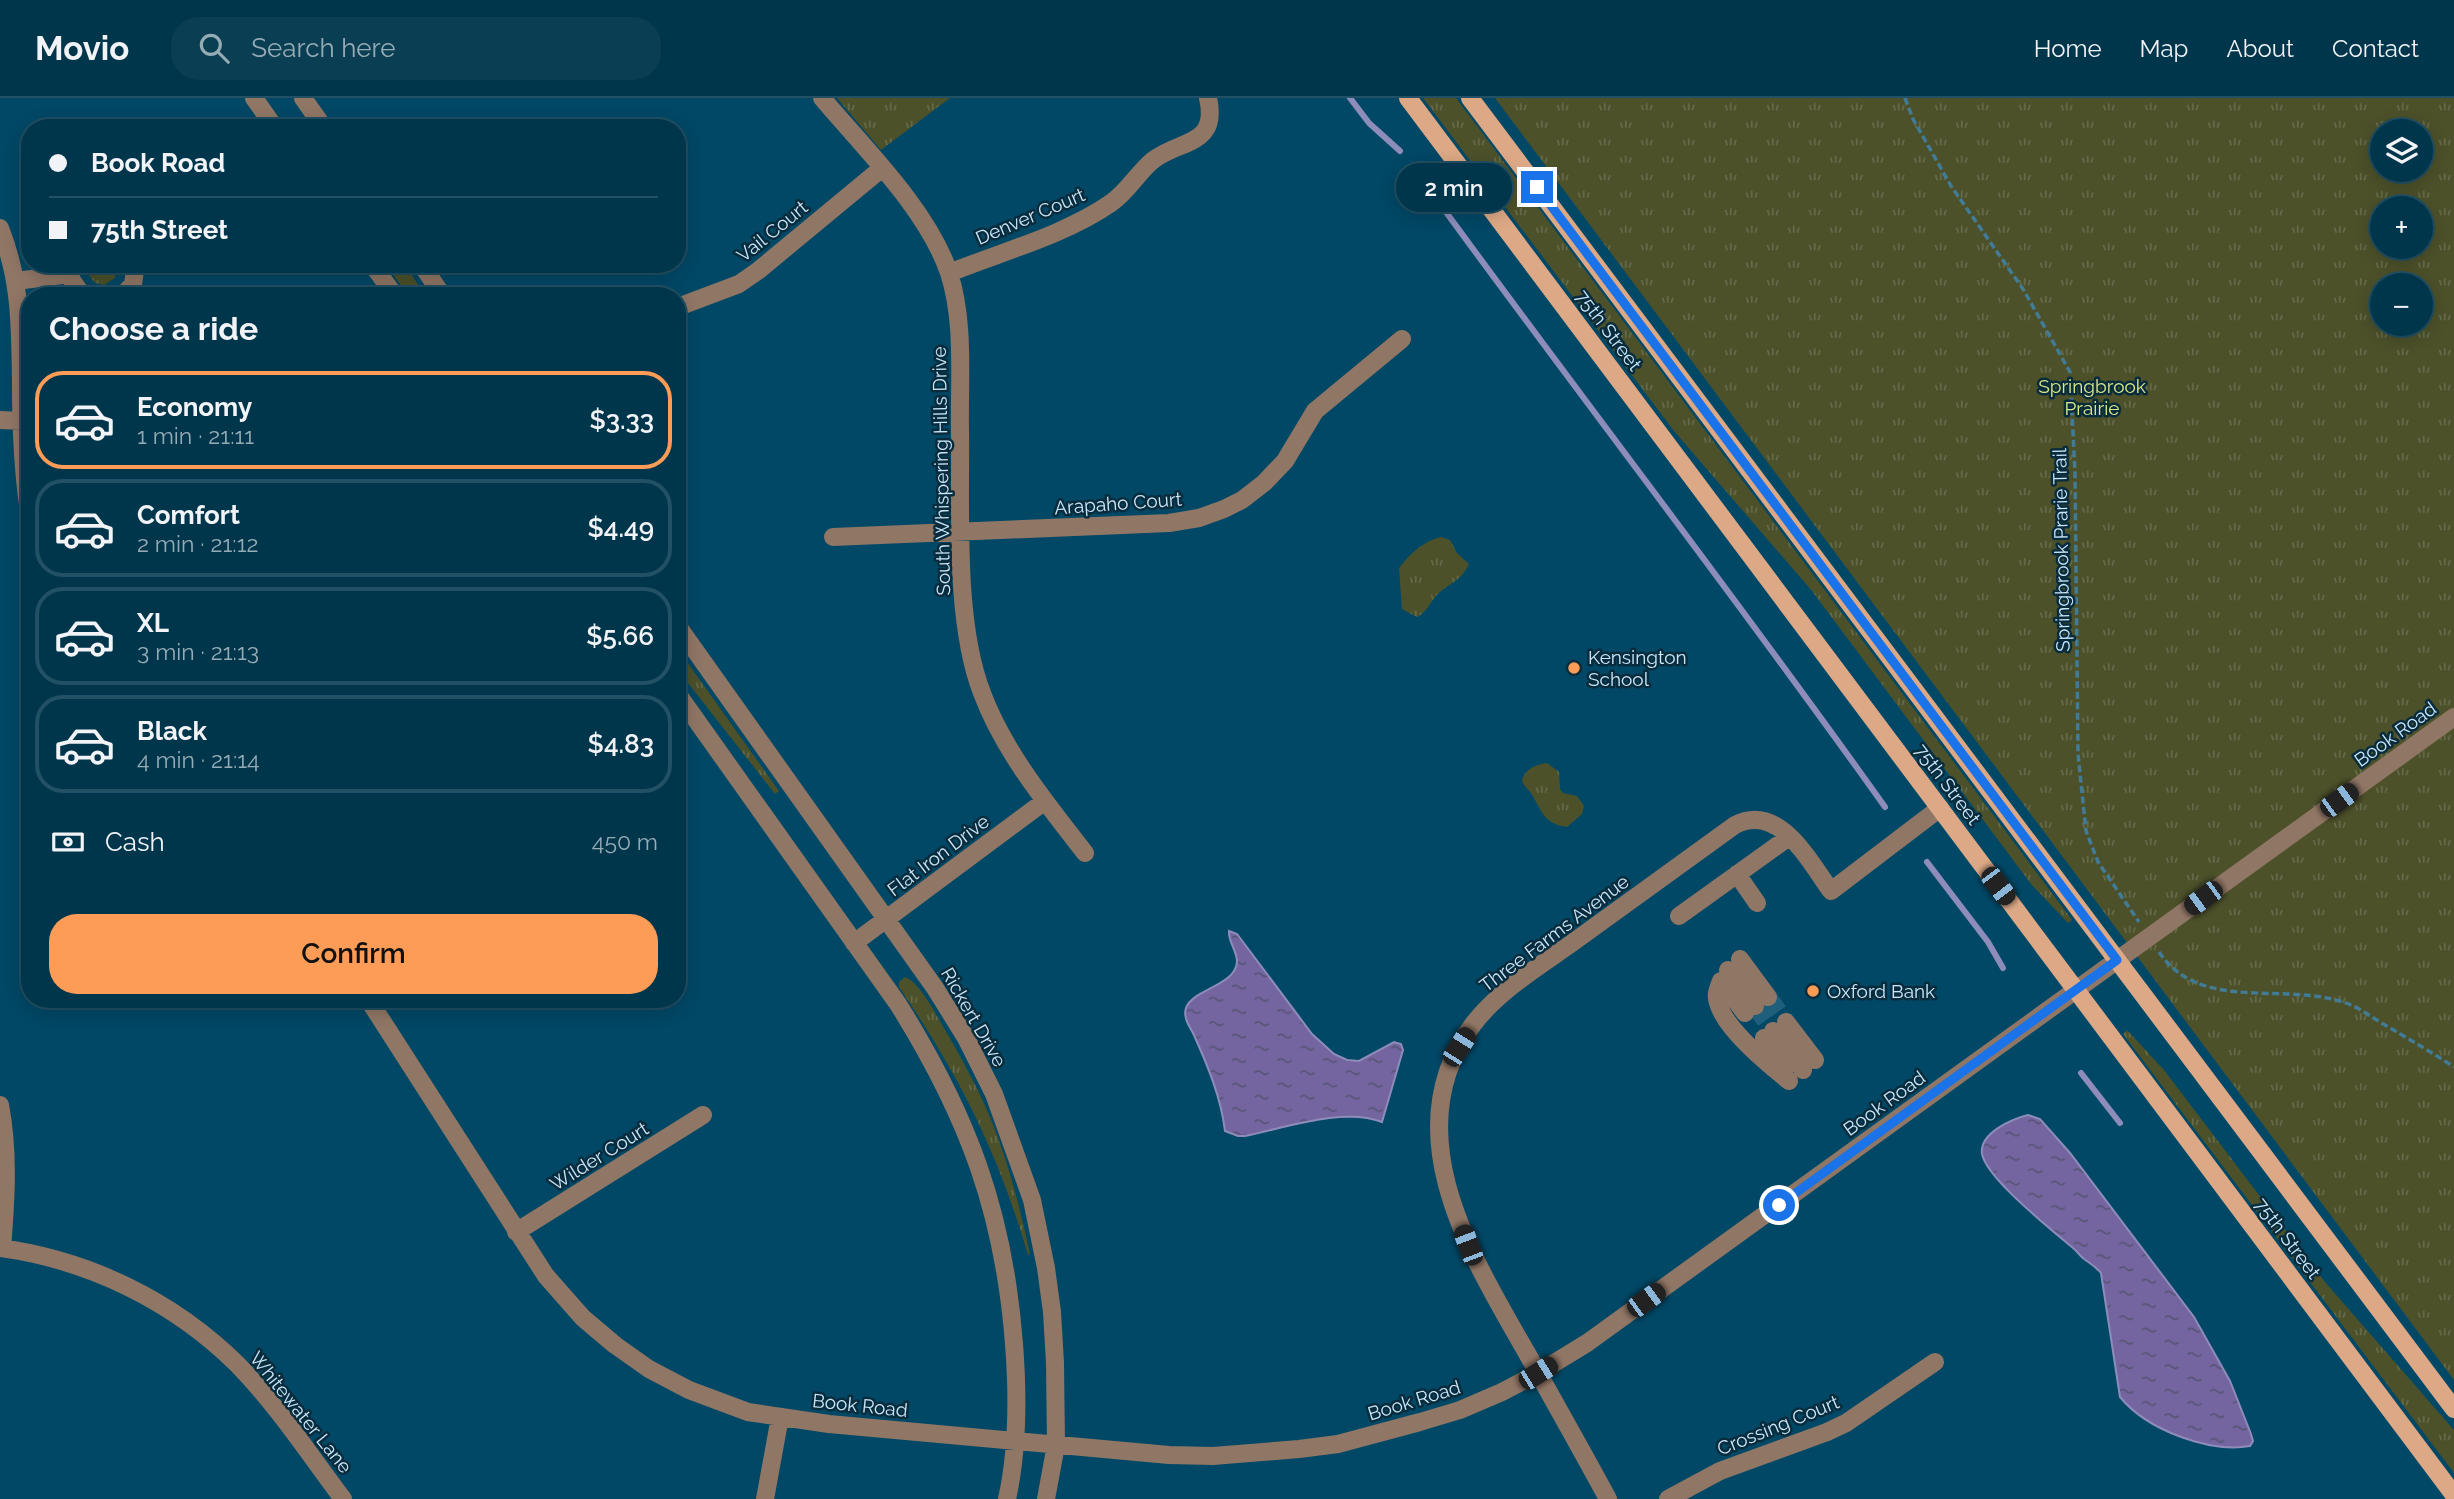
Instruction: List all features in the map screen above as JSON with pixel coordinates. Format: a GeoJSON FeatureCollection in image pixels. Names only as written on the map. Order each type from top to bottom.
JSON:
{"type":"FeatureCollection","features":[{"type":"Feature","properties":{"kind":"main road","name":"75th Street"},"geometry":{"type":"LineString","coordinates":[[1408,98],[2454,1495]]}},
{"type":"Feature","properties":{"kind":"main road","name":"75th Street"},"geometry":{"type":"LineString","coordinates":[[1470,98],[2454,1409]]}},
{"type":"Feature","properties":{"kind":"street"},"geometry":{"type":"LineString","coordinates":[[254,98],[269,119]]}},
{"type":"Feature","properties":{"kind":"street"},"geometry":{"type":"LineString","coordinates":[[303,98],[318,119]]}},
{"type":"Feature","properties":{"kind":"street","name":"South Whispering Hills Drive"},"geometry":{"type":"LineString","coordinates":[[822,98],[916,212],[941,253],[949,273],[959,340],[964,592],[974,667],[982,695],[1002,735],[1045,801],[1085,853]]}},
{"type":"Feature","properties":{"kind":"street","name":"Denver Court"},"geometry":{"type":"LineString","coordinates":[[949,273],[1050,233],[1111,203],[1153,161],[1202,134],[1210,125],[1208,98]]}},
{"type":"Feature","properties":{"kind":"street","name":"Vail Court"},"geometry":{"type":"LineString","coordinates":[[686,304],[739,284],[760,270],[881,169]]}},
{"type":"Feature","properties":{"kind":"street"},"geometry":{"type":"LineString","coordinates":[[0,228],[16,281],[21,332]]}},
{"type":"Feature","properties":{"kind":"street"},"geometry":{"type":"LineString","coordinates":[[16,281],[52,273]]}},
{"type":"Feature","properties":{"kind":"street","name":"Arapaho Court"},"geometry":{"type":"LineString","coordinates":[[832,537],[1169,523],[1199,519],[1242,500],[1264,483],[1285,461],[1315,411],[1402,339]]}},
{"type":"Feature","properties":{"kind":"street"},"geometry":{"type":"LineString","coordinates":[[0,420],[21,421]]}},
{"type":"Feature","properties":{"kind":"street","name":"Rickert Drive"},"geometry":{"type":"LineString","coordinates":[[686,638],[935,988],[966,1038],[994,1094],[1032,1200],[1052,1312],[1056,1445],[1046,1499]]}},
{"type":"Feature","properties":{"kind":"street"},"geometry":{"type":"LineString","coordinates":[[686,706],[927,1051],[961,1119],[997,1227],[1010,1295],[1016,1371],[1015,1441],[1007,1499]]}},
{"type":"Feature","properties":{"kind":"street","name":"Book Road"},"geometry":{"type":"LineString","coordinates":[[374,1008],[516,1232],[561,1296],[583,1318],[649,1369],[712,1400],[748,1412],[829,1424],[1056,1445],[1213,1456],[1312,1448],[1338,1444],[1460,1410],[1538,1373],[1599,1335],[2454,717]]}},
{"type":"Feature","properties":{"kind":"street","name":"Flat Iron Drive"},"geometry":{"type":"LineString","coordinates":[[854,943],[1045,801]]}},
{"type":"Feature","properties":{"kind":"street","name":"Three Farms Avenue"},"geometry":{"type":"LineString","coordinates":[[1608,1499],[1468,1245],[1447,1188],[1440,1156],[1440,1097],[1448,1071],[1474,1024],[1512,986],[1744,820],[1757,818],[1771,822],[1789,837],[1831,891],[1940,808]]}},
{"type":"Feature","properties":{"kind":"street"},"geometry":{"type":"LineString","coordinates":[[1679,916],[1789,837]]}},
{"type":"Feature","properties":{"kind":"street"},"geometry":{"type":"LineString","coordinates":[[1737,874],[1757,903]]}},
{"type":"Feature","properties":{"kind":"street"},"geometry":{"type":"LineString","coordinates":[[1730,970],[1756,1005],[1730,970]]}},
{"type":"Feature","properties":{"kind":"street"},"geometry":{"type":"LineString","coordinates":[[1730,970],[1716,993],[1718,1005],[1751,1049],[1802,1071]]}},
{"type":"Feature","properties":{"kind":"street"},"geometry":{"type":"LineString","coordinates":[[1802,1071],[1774,1030],[1802,1071]]}},
{"type":"Feature","properties":{"kind":"street"},"geometry":{"type":"LineString","coordinates":[[0,1105],[7,1167],[1,1248]]}},
{"type":"Feature","properties":{"kind":"street","name":"Wilder Court"},"geometry":{"type":"LineString","coordinates":[[516,1232],[703,1115]]}},
{"type":"Feature","properties":{"kind":"street","name":"Whitewater Lane"},"geometry":{"type":"LineString","coordinates":[[1,1248],[33,1252],[68,1262],[116,1281],[176,1315],[208,1338],[266,1398],[343,1499]]}},
{"type":"Feature","properties":{"kind":"street","name":"Crossing Court"},"geometry":{"type":"LineString","coordinates":[[1668,1499],[1720,1471],[1846,1423],[1935,1362]]}},
{"type":"Feature","properties":{"kind":"street"},"geometry":{"type":"LineString","coordinates":[[765,1499],[779,1417]]}},
{"type":"Feature","properties":{"kind":"path","name":"Springbrook Prarie Trail"},"geometry":{"type":"LineString","coordinates":[[1905,98],[1913,118],[1951,186],[2023,289],[2070,372],[2075,473],[2078,754],[2087,831],[2098,862],[2131,909]]}},
{"type":"Feature","properties":{"kind":"path"},"geometry":{"type":"LineString","coordinates":[[2165,961],[2186,979],[2210,989],[2312,995],[2353,1005],[2454,1067]]}},
{"type":"Feature","properties":{"kind":"green space"},"geometry":{"type":"Polygon","coordinates":[[[837,98],[950,98],[881,150],[837,98]]]}},
{"type":"Feature","properties":{"kind":"green space"},"geometry":{"type":"Polygon","coordinates":[[[1423,98],[1456,98],[2072,920],[2068,923],[2031,884],[1812,591],[1674,431],[1423,98]]]}},
{"type":"Feature","properties":{"kind":"green space","name":"Springbrook Prairie"},"geometry":{"type":"Polygon","coordinates":[[[1495,98],[2454,98],[2454,1380],[1495,98]]]}},
{"type":"Feature","properties":{"kind":"green space"},"geometry":{"type":"Polygon","coordinates":[[[87,273],[115,273],[115,278],[104,285],[95,283],[87,273]]]}},
{"type":"Feature","properties":{"kind":"green space"},"geometry":{"type":"Polygon","coordinates":[[[392,273],[410,273],[420,287],[402,287],[392,273]]]}},
{"type":"Feature","properties":{"kind":"green space"},"geometry":{"type":"Polygon","coordinates":[[[1441,537],[1450,540],[1457,553],[1469,564],[1462,575],[1440,592],[1417,617],[1402,609],[1399,568],[1417,549],[1441,537]]]}},
{"type":"Feature","properties":{"kind":"green space"},"geometry":{"type":"Polygon","coordinates":[[[686,661],[779,791],[775,794],[686,680],[686,661]]]}},
{"type":"Feature","properties":{"kind":"green space"},"geometry":{"type":"Polygon","coordinates":[[[1547,763],[1559,772],[1560,789],[1563,793],[1577,796],[1584,806],[1582,814],[1567,827],[1548,820],[1522,781],[1525,773],[1547,763]]]}},
{"type":"Feature","properties":{"kind":"green space"},"geometry":{"type":"Polygon","coordinates":[[[905,977],[915,984],[930,1004],[981,1096],[1013,1185],[1030,1254],[1028,1255],[1004,1182],[975,1115],[899,987],[899,982],[905,977]]]}},
{"type":"Feature","properties":{"kind":"green space"},"geometry":{"type":"Polygon","coordinates":[[[2127,1030],[2164,1070],[2325,1282],[2454,1430],[2454,1473],[2123,1034],[2127,1030]]]}},
{"type":"Feature","properties":{"kind":"water"},"geometry":{"type":"Polygon","coordinates":[[[1229,931],[1237,934],[1312,1034],[1334,1054],[1347,1060],[1359,1061],[1394,1042],[1401,1044],[1403,1050],[1382,1122],[1367,1118],[1332,1118],[1245,1136],[1225,1131],[1213,1081],[1185,1011],[1197,996],[1222,982],[1235,970],[1237,958],[1229,931]]]}},
{"type":"Feature","properties":{"kind":"water"},"geometry":{"type":"Polygon","coordinates":[[[2028,1115],[2040,1119],[2070,1153],[2194,1317],[2230,1381],[2251,1434],[2253,1441],[2250,1446],[2216,1446],[2180,1437],[2146,1420],[2120,1397],[2101,1273],[2007,1190],[1995,1177],[1982,1154],[1982,1146],[1991,1133],[2028,1115]]]}},
{"type":"Feature","properties":{"kind":"waterway"},"geometry":{"type":"LineString","coordinates":[[1350,98],[1369,123],[1400,151]]}},
{"type":"Feature","properties":{"kind":"waterway"},"geometry":{"type":"LineString","coordinates":[[1427,186],[1885,807]]}},
{"type":"Feature","properties":{"kind":"waterway"},"geometry":{"type":"LineString","coordinates":[[1927,862],[1988,942],[2003,968]]}},
{"type":"Feature","properties":{"kind":"waterway"},"geometry":{"type":"LineString","coordinates":[[2081,1073],[2120,1123]]}},
{"type":"Feature","properties":{"kind":"tunnel"},"geometry":{"type":"LineString","coordinates":[[1768,997],[1786,1022]]}},
{"type":"Feature","properties":{"kind":"tunnel"},"geometry":{"type":"LineString","coordinates":[[1755,1006],[1773,1031]]}},
{"type":"Feature","properties":{"kind":"place","name":"Kensington School"},"geometry":{"type":"Point","coordinates":[1574,668]}},
{"type":"Feature","properties":{"kind":"place","name":"Oxford Bank"},"geometry":{"type":"Point","coordinates":[1813,991]}},
{"type":"Feature","properties":{"kind":"route"},"geometry":{"type":"LineString","coordinates":[[1537,187],[2117,960],[1779,1205]]}}]}
